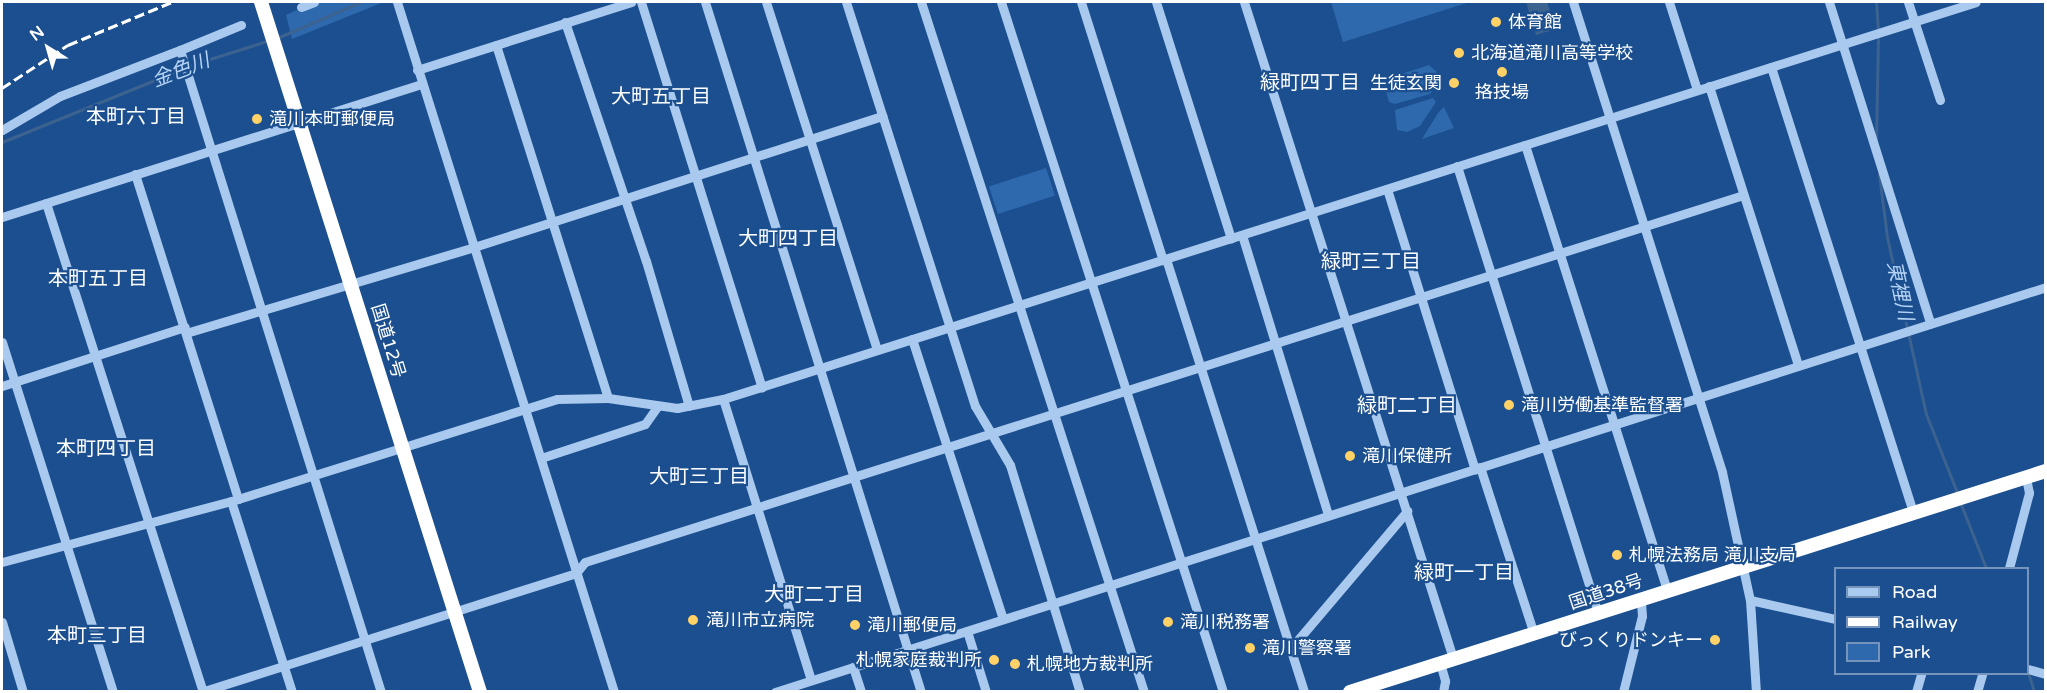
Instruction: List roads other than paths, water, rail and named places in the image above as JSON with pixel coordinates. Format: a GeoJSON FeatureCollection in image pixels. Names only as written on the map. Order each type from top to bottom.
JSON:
{"type":"FeatureCollection","features":[{"type":"Feature","properties":{"kind":"highway","name":"国道12号"},"geometry":{"type":"LineString","coordinates":[[261,2],[480,692]]}},
{"type":"Feature","properties":{"kind":"highway","name":"国道38号"},"geometry":{"type":"LineString","coordinates":[[1350,692],[2046,471]]}},
{"type":"Feature","properties":{"kind":"street"},"geometry":{"type":"LineString","coordinates":[[301,7],[314,2]]}},
{"type":"Feature","properties":{"kind":"street"},"geometry":{"type":"LineString","coordinates":[[397,2],[614,692]]}},
{"type":"Feature","properties":{"kind":"street"},"geometry":{"type":"LineString","coordinates":[[417,70],[632,2]]}},
{"type":"Feature","properties":{"kind":"street"},"geometry":{"type":"LineString","coordinates":[[640,2],[762,387]]}},
{"type":"Feature","properties":{"kind":"street"},"geometry":{"type":"LineString","coordinates":[[705,2],[921,692]]}},
{"type":"Feature","properties":{"kind":"street"},"geometry":{"type":"LineString","coordinates":[[766,2],[877,350]]}},
{"type":"Feature","properties":{"kind":"street"},"geometry":{"type":"LineString","coordinates":[[846,2],[975,406],[1010,465],[1080,692]]}},
{"type":"Feature","properties":{"kind":"street"},"geometry":{"type":"LineString","coordinates":[[921,2],[1144,692]]}},
{"type":"Feature","properties":{"kind":"street"},"geometry":{"type":"LineString","coordinates":[[1001,2],[1223,692]]}},
{"type":"Feature","properties":{"kind":"street"},"geometry":{"type":"LineString","coordinates":[[1081,2],[1164,259],[1202,368],[1304,692]]}},
{"type":"Feature","properties":{"kind":"street"},"geometry":{"type":"LineString","coordinates":[[1156,2],[1231,238]]}},
{"type":"Feature","properties":{"kind":"street"},"geometry":{"type":"LineString","coordinates":[[1244,2],[1407,511],[1447,661],[1443,692]]}},
{"type":"Feature","properties":{"kind":"street"},"geometry":{"type":"LineString","coordinates":[[1573,2],[1699,397],[1745,567],[1750,600],[1756,692]]}},
{"type":"Feature","properties":{"kind":"street"},"geometry":{"type":"LineString","coordinates":[[1669,2],[1697,90]]}},
{"type":"Feature","properties":{"kind":"street"},"geometry":{"type":"LineString","coordinates":[[1829,2],[1930,323]]}},
{"type":"Feature","properties":{"kind":"street"},"geometry":{"type":"LineString","coordinates":[[1908,2],[1940,100]]}},
{"type":"Feature","properties":{"kind":"street"},"geometry":{"type":"LineString","coordinates":[[2,562],[234,500],[557,399],[608,398],[657,407],[689,406],[723,399],[1976,2]]}},
{"type":"Feature","properties":{"kind":"street"},"geometry":{"type":"LineString","coordinates":[[565,22],[689,406]]}},
{"type":"Feature","properties":{"kind":"street"},"geometry":{"type":"LineString","coordinates":[[2,130],[60,96],[241,25]]}},
{"type":"Feature","properties":{"kind":"street"},"geometry":{"type":"LineString","coordinates":[[496,45],[608,398]]}},
{"type":"Feature","properties":{"kind":"street"},"geometry":{"type":"LineString","coordinates":[[180,50],[316,474],[381,692]]}},
{"type":"Feature","properties":{"kind":"street"},"geometry":{"type":"LineString","coordinates":[[1771,67],[1913,513]]}},
{"type":"Feature","properties":{"kind":"street"},"geometry":{"type":"LineString","coordinates":[[2,217],[421,84]]}},
{"type":"Feature","properties":{"kind":"street"},"geometry":{"type":"LineString","coordinates":[[1709,86],[1798,365]]}},
{"type":"Feature","properties":{"kind":"street"},"geometry":{"type":"LineString","coordinates":[[2,386],[96,355],[474,248],[883,116]]}},
{"type":"Feature","properties":{"kind":"street"},"geometry":{"type":"LineString","coordinates":[[1525,145],[1667,591]]}},
{"type":"Feature","properties":{"kind":"street"},"geometry":{"type":"LineString","coordinates":[[1457,166],[1598,613]]}},
{"type":"Feature","properties":{"kind":"street"},"geometry":{"type":"LineString","coordinates":[[135,174],[186,330],[292,692]]}},
{"type":"Feature","properties":{"kind":"street"},"geometry":{"type":"LineString","coordinates":[[1387,189],[1477,468],[1534,634]]}},
{"type":"Feature","properties":{"kind":"street"},"geometry":{"type":"LineString","coordinates":[[46,203],[202,691],[576,573],[585,562],[854,480],[947,448],[1743,195]]}},
{"type":"Feature","properties":{"kind":"street"},"geometry":{"type":"LineString","coordinates":[[1242,235],[1328,515]]}},
{"type":"Feature","properties":{"kind":"street"},"geometry":{"type":"LineString","coordinates":[[775,692],[2046,287]]}},
{"type":"Feature","properties":{"kind":"street"},"geometry":{"type":"LineString","coordinates":[[912,339],[1002,619]]}},
{"type":"Feature","properties":{"kind":"street"},"geometry":{"type":"LineString","coordinates":[[2,342],[113,692]]}},
{"type":"Feature","properties":{"kind":"street"},"geometry":{"type":"LineString","coordinates":[[723,399],[811,680]]}},
{"type":"Feature","properties":{"kind":"street"},"geometry":{"type":"LineString","coordinates":[[541,458],[645,424],[657,407]]}},
{"type":"Feature","properties":{"kind":"street"},"geometry":{"type":"LineString","coordinates":[[2009,567],[2029,493],[2026,477]]}},
{"type":"Feature","properties":{"kind":"street"},"geometry":{"type":"LineString","coordinates":[[1291,648],[1407,511]]}},
{"type":"Feature","properties":{"kind":"street"},"geometry":{"type":"LineString","coordinates":[[1623,692],[1642,616],[1641,600]]}},
{"type":"Feature","properties":{"kind":"street"},"geometry":{"type":"LineString","coordinates":[[1750,600],[1834,619]]}},
{"type":"Feature","properties":{"kind":"street"},"geometry":{"type":"LineString","coordinates":[[2,622],[23,692]]}},
{"type":"Feature","properties":{"kind":"street"},"geometry":{"type":"LineString","coordinates":[[968,631],[986,692]]}},
{"type":"Feature","properties":{"kind":"street"},"geometry":{"type":"LineString","coordinates":[[854,667],[861,692]]}},
{"type":"Feature","properties":{"kind":"street"},"geometry":{"type":"LineString","coordinates":[[2029,669],[2046,674]]}},
{"type":"Feature","properties":{"kind":"street"},"geometry":{"type":"LineString","coordinates":[[1916,692],[1921,675]]}},
{"type":"Feature","properties":{"kind":"street"},"geometry":{"type":"LineString","coordinates":[[1977,692],[1982,675]]}},
{"type":"Feature","properties":{"kind":"waterway","name":"金色川"},"geometry":{"type":"LineString","coordinates":[[277,38],[360,2]]}},
{"type":"Feature","properties":{"kind":"waterway","name":"東裡川"},"geometry":{"type":"LineString","coordinates":[[1876,2],[1878,30]]}},
{"type":"Feature","properties":{"kind":"waterway","name":"東裡川"},"geometry":{"type":"LineString","coordinates":[[1876,141],[1878,36]]}},
{"type":"Feature","properties":{"kind":"waterway","name":"金色川"},"geometry":{"type":"LineString","coordinates":[[2,142],[197,63],[270,40]]}},
{"type":"Feature","properties":{"kind":"waterway","name":"東裡川"},"geometry":{"type":"LineString","coordinates":[[1879,174],[1887,237],[1926,414],[1958,495]]}},
{"type":"Feature","properties":{"kind":"waterway","name":"東裡川"},"geometry":{"type":"LineString","coordinates":[[1960,502],[1986,567]]}},
{"type":"Feature","properties":{"kind":"waterway","name":"東裡川"},"geometry":{"type":"LineString","coordinates":[[2029,675],[2034,692]]}},
{"type":"Feature","properties":{"kind":"railway"},"geometry":{"type":"LineString","coordinates":[[2,88],[68,45],[172,2]]}},
{"type":"Feature","properties":{"kind":"place","name":"体育館"},"geometry":{"type":"Point","coordinates":[1496,22]}},
{"type":"Feature","properties":{"kind":"place","name":"北海道滝川高等学校"},"geometry":{"type":"Point","coordinates":[1459,53]}},
{"type":"Feature","properties":{"kind":"place","name":"挌技場"},"geometry":{"type":"Point","coordinates":[1502,72]}},
{"type":"Feature","properties":{"kind":"place","name":"生徒玄関"},"geometry":{"type":"Point","coordinates":[1454,83]}},
{"type":"Feature","properties":{"kind":"place","name":"滝川本町郵便局"},"geometry":{"type":"Point","coordinates":[257,119]}},
{"type":"Feature","properties":{"kind":"place","name":"滝川労働基準監督署"},"geometry":{"type":"Point","coordinates":[1509,405]}},
{"type":"Feature","properties":{"kind":"place","name":"滝川保健所"},"geometry":{"type":"Point","coordinates":[1350,456]}},
{"type":"Feature","properties":{"kind":"place","name":"札幌法務局 滝川支局"},"geometry":{"type":"Point","coordinates":[1617,555]}},
{"type":"Feature","properties":{"kind":"place","name":"滝川市立病院"},"geometry":{"type":"Point","coordinates":[693,620]}},
{"type":"Feature","properties":{"kind":"place","name":"滝川税務署"},"geometry":{"type":"Point","coordinates":[1168,622]}},
{"type":"Feature","properties":{"kind":"place","name":"滝川郵便局"},"geometry":{"type":"Point","coordinates":[855,625]}},
{"type":"Feature","properties":{"kind":"place","name":"びっくりドンキー"},"geometry":{"type":"Point","coordinates":[1715,640]}},
{"type":"Feature","properties":{"kind":"place","name":"滝川警察署"},"geometry":{"type":"Point","coordinates":[1250,648]}},
{"type":"Feature","properties":{"kind":"place","name":"札幌家庭裁判所"},"geometry":{"type":"Point","coordinates":[994,660]}},
{"type":"Feature","properties":{"kind":"place","name":"札幌地方裁判所"},"geometry":{"type":"Point","coordinates":[1015,664]}},
{"type":"Feature","properties":{"kind":"district","name":"緑町四丁目"},"geometry":{"type":"Point","coordinates":[1310,83]}},
{"type":"Feature","properties":{"kind":"district","name":"大町五丁目"},"geometry":{"type":"Point","coordinates":[661,97]}},
{"type":"Feature","properties":{"kind":"district","name":"本町六丁目"},"geometry":{"type":"Point","coordinates":[136,117]}},
{"type":"Feature","properties":{"kind":"district","name":"大町四丁目"},"geometry":{"type":"Point","coordinates":[788,239]}},
{"type":"Feature","properties":{"kind":"district","name":"緑町三丁目"},"geometry":{"type":"Point","coordinates":[1371,262]}},
{"type":"Feature","properties":{"kind":"district","name":"本町五丁目"},"geometry":{"type":"Point","coordinates":[98,279]}},
{"type":"Feature","properties":{"kind":"district","name":"緑町二丁目"},"geometry":{"type":"Point","coordinates":[1407,406]}},
{"type":"Feature","properties":{"kind":"district","name":"本町四丁目"},"geometry":{"type":"Point","coordinates":[106,449]}},
{"type":"Feature","properties":{"kind":"district","name":"大町三丁目"},"geometry":{"type":"Point","coordinates":[699,477]}},
{"type":"Feature","properties":{"kind":"district","name":"緑町一丁目"},"geometry":{"type":"Point","coordinates":[1464,573]}},
{"type":"Feature","properties":{"kind":"district","name":"大町二丁目"},"geometry":{"type":"Point","coordinates":[814,595]}},
{"type":"Feature","properties":{"kind":"district","name":"本町三丁目"},"geometry":{"type":"Point","coordinates":[97,636]}}]}
